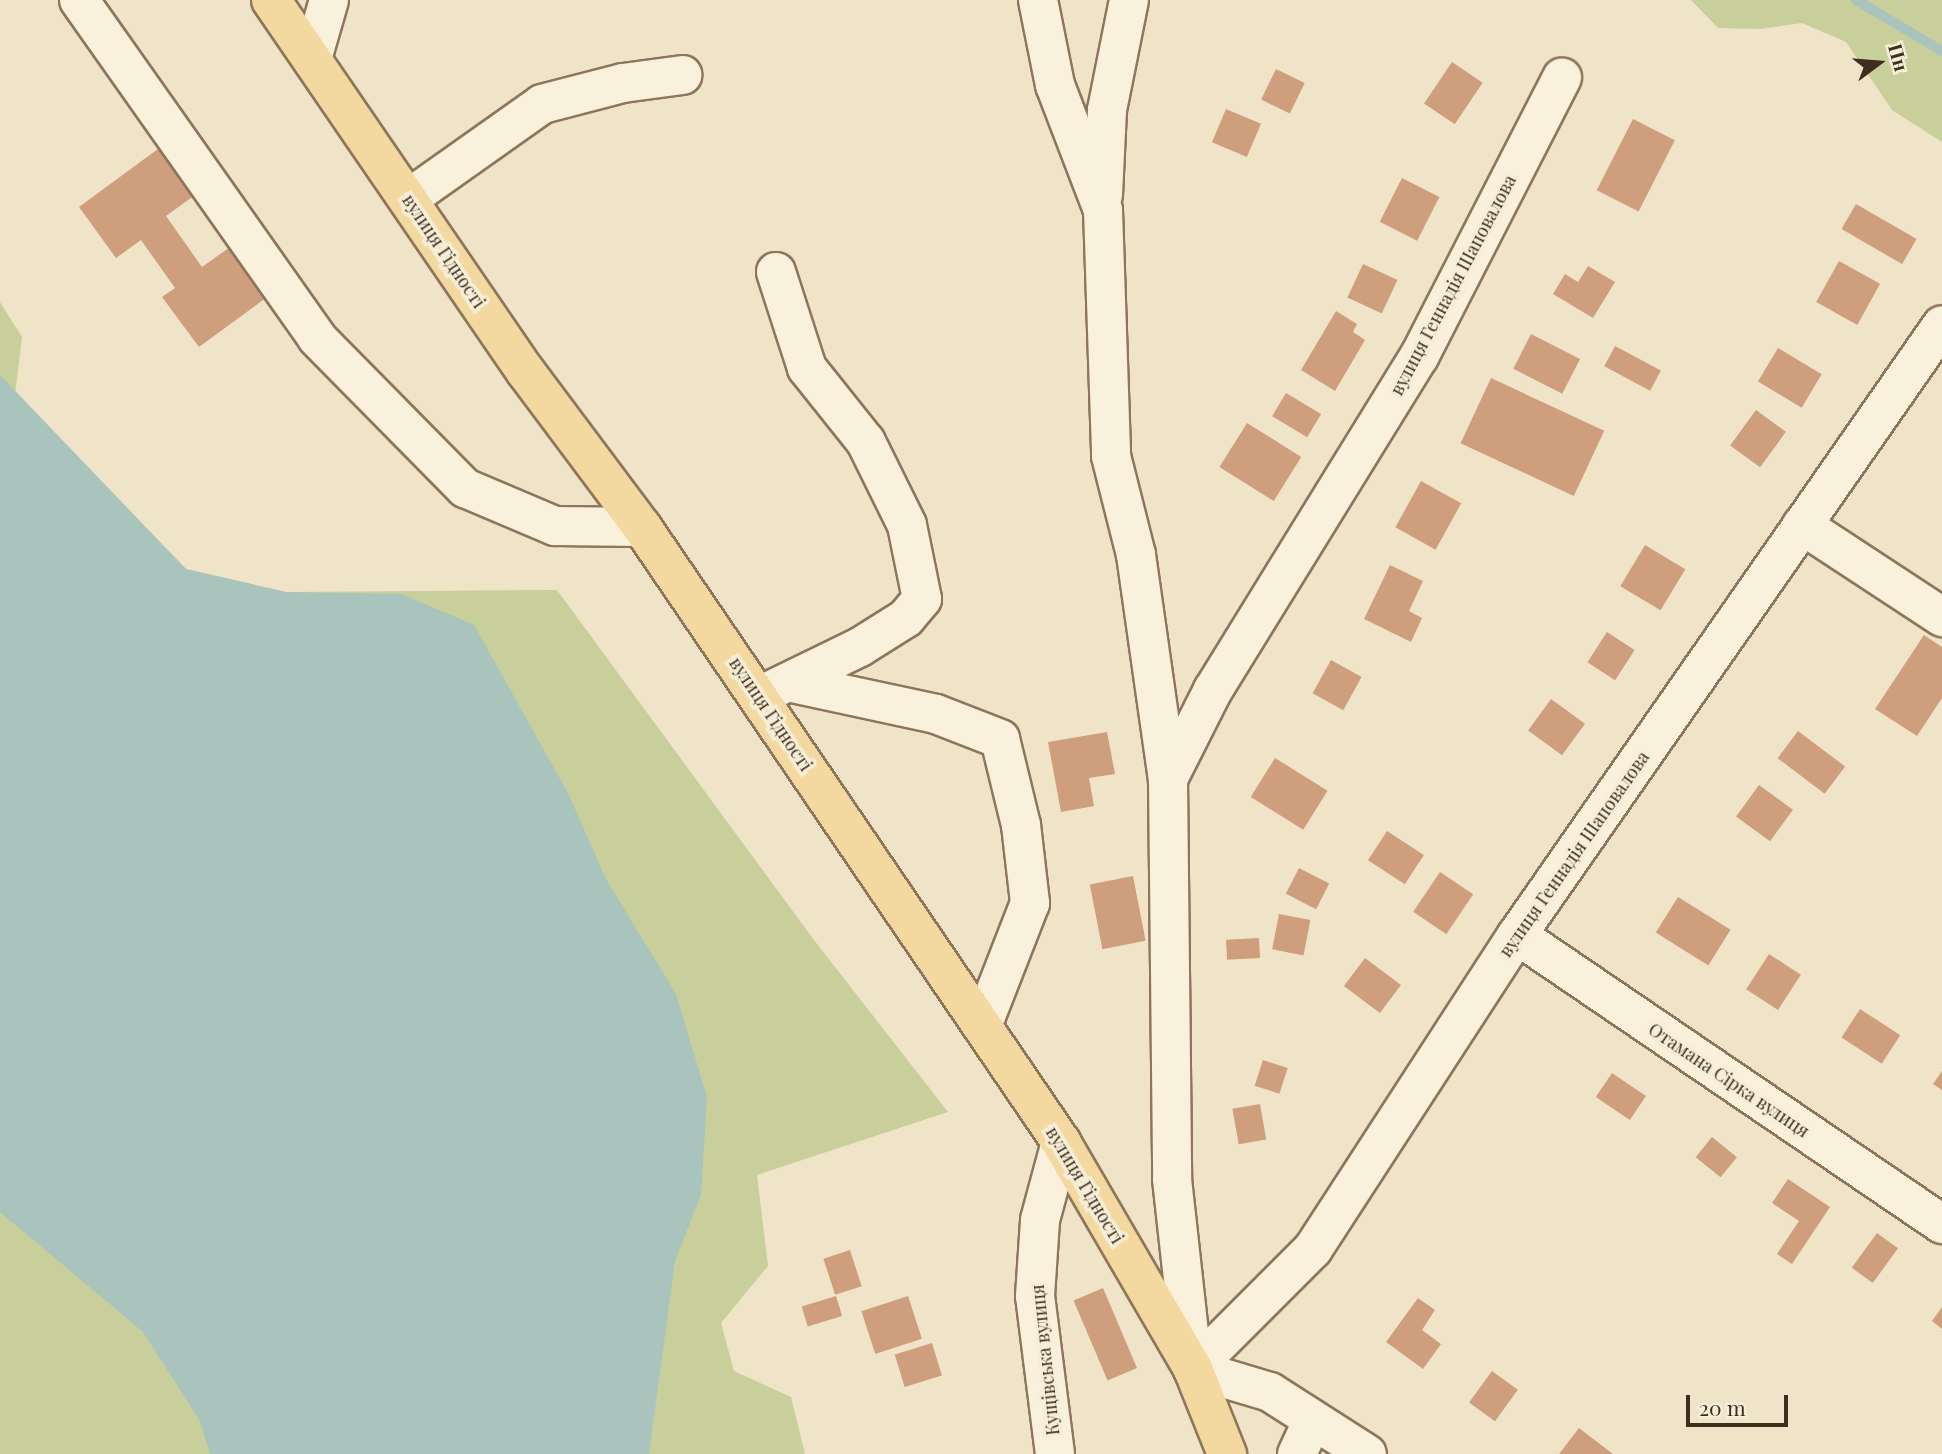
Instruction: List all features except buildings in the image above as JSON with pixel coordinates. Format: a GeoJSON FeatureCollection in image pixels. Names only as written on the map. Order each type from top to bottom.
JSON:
{"type":"FeatureCollection","features":[{"type":"Feature","properties":{"kind":"main road","name":"вулиця Гідності"},"geometry":{"type":"LineString","coordinates":[[271,0],[526,372],[642,527],[776,690],[982,1026],[1061,1142],[1193,1369],[1227,1454]]}},
{"type":"Feature","properties":{"kind":"street"},"geometry":{"type":"LineString","coordinates":[[79,0],[317,338],[465,488],[555,526],[642,527]]}},
{"type":"Feature","properties":{"kind":"street"},"geometry":{"type":"LineString","coordinates":[[312,59],[329,0]]}},
{"type":"Feature","properties":{"kind":"street"},"geometry":{"type":"LineString","coordinates":[[1038,0],[1055,85],[1103,210]]}},
{"type":"Feature","properties":{"kind":"street"},"geometry":{"type":"LineString","coordinates":[[1129,0],[1107,110],[1103,210],[1111,456],[1136,555],[1168,779],[1172,1179],[1193,1369],[1270,1392],[1304,1438],[1367,1454]]}},
{"type":"Feature","properties":{"kind":"street"},"geometry":{"type":"LineString","coordinates":[[408,199],[542,104],[623,83],[682,75]]}},
{"type":"Feature","properties":{"kind":"street","name":"вулиця Геннадія Шаповалова"},"geometry":{"type":"LineString","coordinates":[[1168,779],[1213,690],[1419,357],[1562,77]]}},
{"type":"Feature","properties":{"kind":"street"},"geometry":{"type":"LineString","coordinates":[[776,272],[807,368],[866,442],[906,525],[922,599],[906,618],[776,690]]}},
{"type":"Feature","properties":{"kind":"street","name":"вулиця Геннадія Шаповалова"},"geometry":{"type":"LineString","coordinates":[[1193,1369],[1313,1249],[1517,935],[1942,325]]}},
{"type":"Feature","properties":{"kind":"street"},"geometry":{"type":"LineString","coordinates":[[1802,525],[1942,617]]}},
{"type":"Feature","properties":{"kind":"street"},"geometry":{"type":"LineString","coordinates":[[776,690],[936,714],[1000,740],[1021,825],[1030,903],[982,1026]]}},
{"type":"Feature","properties":{"kind":"street","name":"Отамана Сірка вулиця"},"geometry":{"type":"LineString","coordinates":[[1517,935],[1942,1224]]}},
{"type":"Feature","properties":{"kind":"street","name":"Кущівська вулиця"},"geometry":{"type":"LineString","coordinates":[[1055,1454],[1035,1296],[1040,1220],[1061,1142]]}},
{"type":"Feature","properties":{"kind":"green space"},"geometry":{"type":"Polygon","coordinates":[[[1691,0],[1942,0],[1942,142],[1892,110],[1846,42],[1802,23],[1760,29],[1718,28],[1691,0]]]}},
{"type":"Feature","properties":{"kind":"green space"},"geometry":{"type":"Polygon","coordinates":[[[0,302],[22,337],[15,395],[186,569],[286,592],[557,590],[814,940],[948,1112],[757,1175],[768,1266],[721,1323],[734,1371],[791,1397],[805,1454],[0,1454],[0,302]]]}},
{"type":"Feature","properties":{"kind":"water"},"geometry":{"type":"Polygon","coordinates":[[[0,375],[186,569],[286,592],[402,594],[474,625],[568,793],[606,879],[676,994],[707,1097],[701,1195],[675,1261],[649,1454],[210,1454],[200,1421],[143,1332],[0,1212],[0,375]]]}},
{"type":"Feature","properties":{"kind":"waterway"},"geometry":{"type":"LineString","coordinates":[[1856,0],[1942,51]]}}]}
